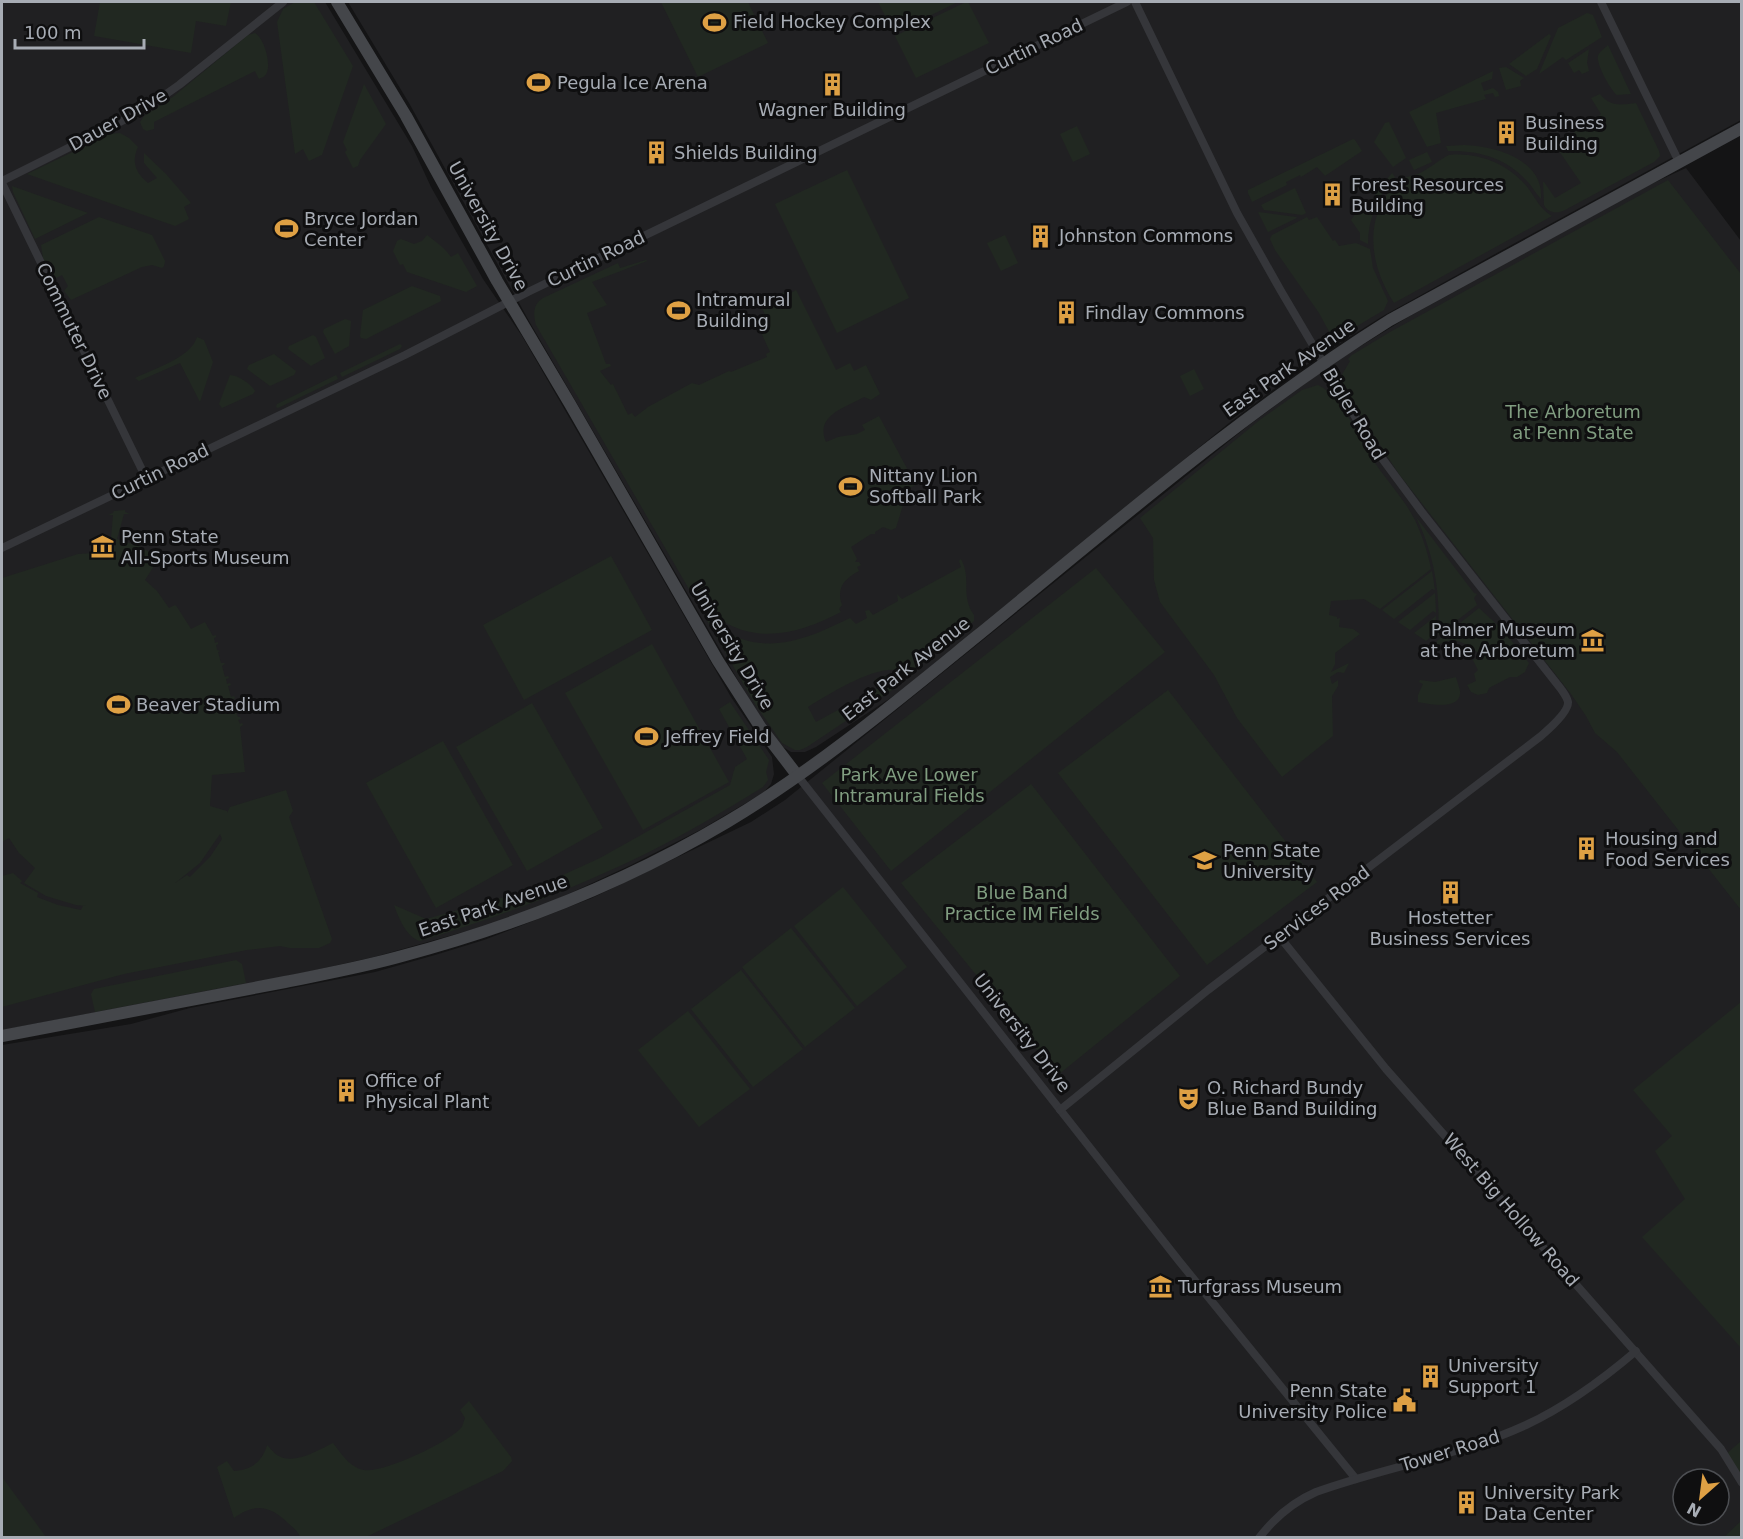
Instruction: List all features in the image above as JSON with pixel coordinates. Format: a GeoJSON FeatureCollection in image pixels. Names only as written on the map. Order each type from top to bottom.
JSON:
{"type":"FeatureCollection","features":[{"type":"Feature","properties":{"kind":"main road","name":"University Drive"},"geometry":{"type":"LineString","coordinates":[[338,2],[410,123],[509,302],[718,661],[761,728],[797,775]]}},
{"type":"Feature","properties":{"kind":"main road","name":"East Park Avenue"},"geometry":{"type":"LineString","coordinates":[[2,1036],[367,965],[440,945],[506,924],[594,889],[675,851],[747,810],[911,690],[1244,420],[1323,363],[1390,320],[1742,129]]}},
{"type":"Feature","properties":{"kind":"street","name":"Dauer Drive"},"geometry":{"type":"LineString","coordinates":[[2,182],[142,111],[179,85],[284,2]]}},
{"type":"Feature","properties":{"kind":"street","name":"Curtin Road"},"geometry":{"type":"LineString","coordinates":[[2,548],[405,355],[509,302],[1127,2]]}},
{"type":"Feature","properties":{"kind":"street","name":"Bigler Road"},"geometry":{"type":"LineString","coordinates":[[1136,2],[1237,213],[1323,363],[1384,462],[1561,689],[1568,702]]}},
{"type":"Feature","properties":{"kind":"street"},"geometry":{"type":"LineString","coordinates":[[1601,2],[1679,162]]}},
{"type":"Feature","properties":{"kind":"street","name":"Commuter Drive"},"geometry":{"type":"LineString","coordinates":[[2,182],[146,478]]}},
{"type":"Feature","properties":{"kind":"street","name":"Services Road"},"geometry":{"type":"LineString","coordinates":[[1060,1110],[1279,936],[1540,736],[1560,716],[1568,702]]}},
{"type":"Feature","properties":{"kind":"street","name":"University Drive"},"geometry":{"type":"LineString","coordinates":[[797,775],[1173,1254],[1356,1479]]}},
{"type":"Feature","properties":{"kind":"street","name":"West Big Hollow Road"},"geometry":{"type":"LineString","coordinates":[[1279,936],[1386,1069],[1721,1449],[1742,1484]]}},
{"type":"Feature","properties":{"kind":"street","name":"Tower Road"},"geometry":{"type":"LineString","coordinates":[[1259,1538],[1283,1512],[1303,1498],[1524,1426],[1585,1392],[1636,1351]]}},
{"type":"Feature","properties":{"kind":"shaded area"},"geometry":{"type":"Polygon","coordinates":[[[2,2],[325,2],[412,146],[431,187],[483,279],[522,336],[731,697],[772,757],[774,774],[771,784],[763,793],[700,830],[631,865],[549,903],[492,924],[374,957],[293,975],[2,1030],[2,2]]]}},
{"type":"Feature","properties":{"kind":"shaded area"},"geometry":{"type":"Polygon","coordinates":[[[348,2],[1741,2],[1741,120],[1383,316],[1302,368],[1229,423],[898,693],[816,747],[805,752],[791,752],[774,737],[750,701],[529,321],[409,103],[348,2]]]}},
{"type":"Feature","properties":{"kind":"shaded area","name":"Penn State University"},"geometry":{"type":"Polygon","coordinates":[[[1686,168],[1741,241],[1741,1537],[2,1537],[2,1045],[131,1024],[190,1008],[375,972],[435,955],[484,940],[592,898],[751,822],[785,800],[1249,425],[1311,379],[1408,317],[1649,185],[1686,168]]]}},
{"type":"Feature","properties":{"kind":"green space"},"geometry":{"type":"Polygon","coordinates":[[[100,2],[231,2],[226,26],[196,21],[191,53],[94,36],[100,2]]]}},
{"type":"Feature","properties":{"kind":"green space"},"geometry":{"type":"Polygon","coordinates":[[[295,2],[314,2],[353,66],[322,155],[309,161],[303,149],[295,154],[277,22],[283,9],[295,2]]]}},
{"type":"Feature","properties":{"kind":"green space","name":"Field Hockey Complex"},"geometry":{"type":"Polygon","coordinates":[[[661,2],[748,2],[768,43],[698,77],[661,2]]]}},
{"type":"Feature","properties":{"kind":"green space"},"geometry":{"type":"Polygon","coordinates":[[[878,2],[958,2],[894,33],[878,2]]]}},
{"type":"Feature","properties":{"kind":"green space"},"geometry":{"type":"Polygon","coordinates":[[[966,2],[989,43],[916,78],[895,36],[966,2]]]}},
{"type":"Feature","properties":{"kind":"green space"},"geometry":{"type":"Polygon","coordinates":[[[1587,13],[1593,15],[1602,37],[1566,60],[1563,57],[1539,74],[1558,28],[1587,13]]]}},
{"type":"Feature","properties":{"kind":"green space"},"geometry":{"type":"Polygon","coordinates":[[[255,33],[264,45],[267,57],[268,68],[265,76],[259,79],[255,71],[154,122],[154,129],[147,131],[143,129],[140,122],[144,116],[174,96],[248,35],[255,33]]]}},
{"type":"Feature","properties":{"kind":"green space"},"geometry":{"type":"Polygon","coordinates":[[[1549,34],[1551,36],[1537,69],[1526,76],[1509,64],[1549,34]]]}},
{"type":"Feature","properties":{"kind":"green space"},"geometry":{"type":"Polygon","coordinates":[[[1608,45],[1631,94],[1617,95],[1602,71],[1598,56],[1608,45]]]}},
{"type":"Feature","properties":{"kind":"green space"},"geometry":{"type":"Polygon","coordinates":[[[1589,49],[1587,63],[1589,71],[1582,74],[1579,70],[1574,73],[1568,63],[1589,49]]]}},
{"type":"Feature","properties":{"kind":"green space"},"geometry":{"type":"Polygon","coordinates":[[[1506,67],[1524,78],[1520,81],[1521,86],[1506,90],[1499,68],[1506,67]]]}},
{"type":"Feature","properties":{"kind":"green space"},"geometry":{"type":"Polygon","coordinates":[[[1493,71],[1492,79],[1481,83],[1484,91],[1493,88],[1499,96],[1495,97],[1493,93],[1484,95],[1486,99],[1436,113],[1441,143],[1427,147],[1409,112],[1493,71]]]}},
{"type":"Feature","properties":{"kind":"green space"},"geometry":{"type":"Polygon","coordinates":[[[364,84],[386,124],[358,166],[353,168],[343,142],[364,84]]]}},
{"type":"Feature","properties":{"kind":"green space"},"geometry":{"type":"Polygon","coordinates":[[[1600,94],[1612,103],[1636,103],[1660,156],[1654,162],[1565,210],[1550,211],[1544,205],[1543,182],[1555,198],[1581,183],[1555,145],[1585,125],[1587,128],[1591,125],[1589,123],[1601,114],[1591,98],[1600,94]]]}},
{"type":"Feature","properties":{"kind":"green space"},"geometry":{"type":"Polygon","coordinates":[[[1389,122],[1406,158],[1393,167],[1374,142],[1385,123],[1389,122]]]}},
{"type":"Feature","properties":{"kind":"green space"},"geometry":{"type":"Polygon","coordinates":[[[1077,126],[1090,154],[1073,162],[1060,134],[1077,126]]]}},
{"type":"Feature","properties":{"kind":"green space"},"geometry":{"type":"Polygon","coordinates":[[[120,133],[138,147],[135,158],[136,167],[148,183],[157,178],[144,163],[144,153],[191,203],[184,207],[189,219],[175,226],[27,174],[110,134],[120,133]]]}},
{"type":"Feature","properties":{"kind":"green space"},"geometry":{"type":"Polygon","coordinates":[[[1353,139],[1362,151],[1325,176],[1317,167],[1252,202],[1248,190],[1353,139]]]}},
{"type":"Feature","properties":{"kind":"green space"},"geometry":{"type":"Polygon","coordinates":[[[1464,145],[1503,152],[1526,165],[1535,174],[1540,186],[1541,199],[1528,182],[1510,166],[1481,154],[1448,151],[1446,146],[1464,145]]]}},
{"type":"Feature","properties":{"kind":"green space"},"geometry":{"type":"Polygon","coordinates":[[[1427,152],[1432,162],[1414,170],[1409,160],[1427,152]]]}},
{"type":"Feature","properties":{"kind":"green space"},"geometry":{"type":"Polygon","coordinates":[[[1449,155],[1482,158],[1503,166],[1528,188],[1541,207],[1552,216],[1394,303],[1381,279],[1374,253],[1374,226],[1377,214],[1391,188],[1401,179],[1422,172],[1449,155]]]}},
{"type":"Feature","properties":{"kind":"green space"},"geometry":{"type":"Polygon","coordinates":[[[847,170],[909,298],[837,333],[775,204],[847,170]]]}},
{"type":"Feature","properties":{"kind":"green space"},"geometry":{"type":"Polygon","coordinates":[[[1392,173],[1395,177],[1379,200],[1372,216],[1368,244],[1360,240],[1360,233],[1351,220],[1358,210],[1367,209],[1378,190],[1392,173]]]}},
{"type":"Feature","properties":{"kind":"green space","name":"The Arboretum at Penn State"},"geometry":{"type":"Polygon","coordinates":[[[1668,180],[1741,274],[1741,910],[1617,752],[1595,733],[1571,694],[1399,474],[1353,404],[1340,378],[1352,355],[1390,332],[1668,180]]]}},
{"type":"Feature","properties":{"kind":"green space"},"geometry":{"type":"Polygon","coordinates":[[[12,186],[88,213],[35,239],[12,186]]]}},
{"type":"Feature","properties":{"kind":"green space"},"geometry":{"type":"Polygon","coordinates":[[[1295,188],[1306,213],[1302,215],[1264,210],[1261,205],[1295,188]]]}},
{"type":"Feature","properties":{"kind":"green space"},"geometry":{"type":"Polygon","coordinates":[[[1258,212],[1296,217],[1297,218],[1268,232],[1258,212]]]}},
{"type":"Feature","properties":{"kind":"green space"},"geometry":{"type":"Polygon","coordinates":[[[99,217],[152,235],[165,261],[164,266],[162,268],[152,265],[142,267],[71,300],[64,291],[68,286],[62,275],[54,279],[43,258],[41,245],[99,217]]]}},
{"type":"Feature","properties":{"kind":"green space"},"geometry":{"type":"Polygon","coordinates":[[[1307,217],[1309,220],[1317,217],[1339,246],[1356,243],[1370,249],[1373,268],[1388,301],[1384,310],[1337,338],[1332,337],[1319,313],[1275,250],[1270,239],[1272,235],[1307,217]]]}},
{"type":"Feature","properties":{"kind":"green space"},"geometry":{"type":"Polygon","coordinates":[[[427,235],[451,257],[458,253],[477,286],[466,292],[407,272],[403,264],[400,265],[393,251],[397,241],[401,239],[414,244],[422,241],[427,235]]]}},
{"type":"Feature","properties":{"kind":"green space"},"geometry":{"type":"Polygon","coordinates":[[[1005,235],[1018,263],[1001,271],[987,243],[1005,235]]]}},
{"type":"Feature","properties":{"kind":"green space"},"geometry":{"type":"Polygon","coordinates":[[[646,260],[592,282],[607,305],[587,313],[606,364],[611,366],[600,371],[611,385],[613,384],[628,415],[632,413],[635,417],[648,407],[692,383],[699,385],[767,357],[766,354],[770,352],[760,330],[770,325],[760,304],[787,291],[789,294],[796,290],[836,370],[850,363],[854,371],[866,365],[880,394],[871,400],[864,397],[834,413],[824,425],[823,433],[826,442],[838,437],[857,434],[865,430],[862,425],[879,416],[911,476],[914,474],[919,483],[895,496],[897,501],[900,500],[903,505],[896,528],[891,530],[883,527],[851,547],[857,559],[855,562],[861,565],[857,567],[859,571],[845,581],[841,589],[842,605],[839,609],[841,612],[800,629],[771,634],[742,630],[728,624],[697,603],[536,325],[535,310],[537,303],[543,298],[618,263],[620,268],[646,260]]]}},
{"type":"Feature","properties":{"kind":"green space"},"geometry":{"type":"Polygon","coordinates":[[[412,286],[440,296],[441,301],[366,339],[361,338],[363,310],[412,286]]]}},
{"type":"Feature","properties":{"kind":"green space"},"geometry":{"type":"Polygon","coordinates":[[[345,319],[351,321],[349,346],[335,354],[323,332],[324,329],[345,319]]]}},
{"type":"Feature","properties":{"kind":"green space"},"geometry":{"type":"Polygon","coordinates":[[[313,335],[325,358],[311,366],[288,349],[289,346],[313,335]]]}},
{"type":"Feature","properties":{"kind":"green space"},"geometry":{"type":"Polygon","coordinates":[[[197,337],[204,340],[213,362],[200,402],[180,363],[139,381],[135,378],[179,357],[187,351],[197,337]]]}},
{"type":"Feature","properties":{"kind":"green space"},"geometry":{"type":"Polygon","coordinates":[[[400,344],[402,346],[400,349],[342,377],[340,373],[400,344]]]}},
{"type":"Feature","properties":{"kind":"green space"},"geometry":{"type":"Polygon","coordinates":[[[274,354],[296,371],[294,375],[270,386],[247,369],[249,365],[274,354]]]}},
{"type":"Feature","properties":{"kind":"green space"},"geometry":{"type":"Polygon","coordinates":[[[1194,369],[1204,389],[1190,396],[1180,376],[1194,369]]]}},
{"type":"Feature","properties":{"kind":"green space"},"geometry":{"type":"Polygon","coordinates":[[[230,375],[244,380],[255,391],[222,408],[219,404],[230,375]]]}},
{"type":"Feature","properties":{"kind":"green space"},"geometry":{"type":"Polygon","coordinates":[[[336,375],[338,379],[276,407],[277,404],[336,375]]]}},
{"type":"Feature","properties":{"kind":"green space"},"geometry":{"type":"Polygon","coordinates":[[[1318,385],[1343,408],[1375,463],[1411,512],[1431,569],[1380,609],[1364,599],[1331,601],[1329,615],[1340,618],[1339,627],[1353,629],[1360,634],[1335,653],[1335,664],[1331,672],[1349,663],[1344,673],[1338,672],[1330,677],[1332,684],[1338,680],[1338,686],[1332,696],[1333,736],[1282,777],[1237,718],[1214,675],[1160,602],[1154,580],[1153,538],[1140,518],[1261,419],[1302,390],[1318,385]]]}},
{"type":"Feature","properties":{"kind":"green space","name":"Beaver Stadium"},"geometry":{"type":"Polygon","coordinates":[[[125,510],[130,514],[124,514],[117,539],[141,547],[159,558],[145,580],[157,591],[169,608],[175,605],[177,607],[191,629],[205,622],[213,636],[216,635],[214,638],[215,643],[218,642],[216,645],[217,650],[220,651],[218,652],[221,663],[225,664],[222,666],[225,677],[229,678],[226,679],[227,684],[231,685],[228,686],[231,697],[235,698],[232,700],[235,710],[239,712],[236,713],[241,719],[238,720],[243,725],[240,727],[245,772],[212,775],[210,806],[227,811],[227,813],[230,807],[286,790],[293,811],[289,817],[332,939],[330,943],[319,948],[280,946],[247,950],[124,974],[2,1007],[2,876],[13,873],[22,881],[20,883],[38,893],[37,897],[58,905],[81,910],[83,906],[86,906],[46,896],[24,883],[35,868],[19,853],[9,838],[2,842],[2,578],[78,554],[96,553],[99,537],[111,538],[113,515],[108,515],[114,511],[125,510]],[[220,834],[200,863],[175,883],[187,875],[190,877],[210,857],[222,839],[220,834]]]}},
{"type":"Feature","properties":{"kind":"green space"},"geometry":{"type":"Polygon","coordinates":[[[1416,517],[1477,594],[1474,598],[1477,605],[1438,635],[1435,574],[1416,517]]]}},
{"type":"Feature","properties":{"kind":"green space"},"geometry":{"type":"Polygon","coordinates":[[[611,556],[652,630],[524,700],[483,625],[611,556]]]}},
{"type":"Feature","properties":{"kind":"green space"},"geometry":{"type":"Polygon","coordinates":[[[961,559],[966,573],[968,601],[974,621],[912,672],[897,667],[896,670],[886,670],[863,677],[808,707],[816,722],[878,688],[875,679],[881,676],[895,677],[901,681],[895,688],[800,750],[795,750],[782,743],[755,704],[705,617],[723,630],[742,639],[770,643],[798,639],[850,618],[856,624],[867,618],[865,611],[869,610],[873,615],[898,601],[897,594],[902,599],[961,567],[959,561],[961,559]]]}},
{"type":"Feature","properties":{"kind":"green space","name":"Park Ave Lower Intramural Fields"},"geometry":{"type":"Polygon","coordinates":[[[1096,568],[1165,652],[891,871],[822,783],[1096,568]]]}},
{"type":"Feature","properties":{"kind":"green space"},"geometry":{"type":"Polygon","coordinates":[[[1432,571],[1435,590],[1432,589],[1394,619],[1382,610],[1432,571]]]}},
{"type":"Feature","properties":{"kind":"green space"},"geometry":{"type":"Polygon","coordinates":[[[1435,593],[1436,613],[1433,611],[1410,630],[1398,622],[1435,593]]]}},
{"type":"Feature","properties":{"kind":"green space"},"geometry":{"type":"Polygon","coordinates":[[[1479,608],[1504,631],[1529,663],[1525,672],[1489,688],[1487,693],[1478,695],[1471,692],[1467,685],[1476,681],[1474,674],[1478,670],[1473,660],[1484,656],[1462,642],[1444,642],[1436,646],[1437,641],[1479,608]]]}},
{"type":"Feature","properties":{"kind":"green space"},"geometry":{"type":"Polygon","coordinates":[[[1436,616],[1435,638],[1432,636],[1426,641],[1414,633],[1436,616]]]}},
{"type":"Feature","properties":{"kind":"green space","name":"Jeffrey Field"},"geometry":{"type":"Polygon","coordinates":[[[652,644],[729,782],[643,830],[565,693],[652,644]]]}},
{"type":"Feature","properties":{"kind":"green space"},"geometry":{"type":"Polygon","coordinates":[[[1456,677],[1460,691],[1456,701],[1444,705],[1418,702],[1418,695],[1423,684],[1419,682],[1420,680],[1435,682],[1456,677]]]}},
{"type":"Feature","properties":{"kind":"green space"},"geometry":{"type":"Polygon","coordinates":[[[1168,690],[1317,882],[1207,965],[1058,773],[1168,690]]]}},
{"type":"Feature","properties":{"kind":"green space"},"geometry":{"type":"Polygon","coordinates":[[[730,702],[769,760],[766,772],[768,780],[763,787],[658,847],[561,892],[420,941],[407,931],[394,905],[426,919],[530,890],[600,858],[730,785],[735,767],[747,759],[719,709],[730,702]]]}},
{"type":"Feature","properties":{"kind":"green space"},"geometry":{"type":"Polygon","coordinates":[[[532,703],[603,828],[527,871],[456,747],[532,703]]]}},
{"type":"Feature","properties":{"kind":"green space"},"geometry":{"type":"Polygon","coordinates":[[[443,741],[513,865],[436,908],[366,783],[443,741]]]}},
{"type":"Feature","properties":{"kind":"green space","name":"Blue Band Practice IM Fields"},"geometry":{"type":"Polygon","coordinates":[[[1031,784],[1180,976],[1058,1075],[901,883],[1031,784]]]}},
{"type":"Feature","properties":{"kind":"green space"},"geometry":{"type":"Polygon","coordinates":[[[843,887],[907,967],[857,1006],[794,926],[843,887]]]}},
{"type":"Feature","properties":{"kind":"green space"},"geometry":{"type":"Polygon","coordinates":[[[791,928],[855,1008],[805,1047],[742,967],[791,928]]]}},
{"type":"Feature","properties":{"kind":"green space"},"geometry":{"type":"Polygon","coordinates":[[[236,960],[242,964],[246,983],[95,1012],[91,994],[94,989],[236,960]]]}},
{"type":"Feature","properties":{"kind":"green space"},"geometry":{"type":"Polygon","coordinates":[[[741,970],[803,1049],[753,1087],[691,1009],[741,970]]]}},
{"type":"Feature","properties":{"kind":"green space"},"geometry":{"type":"Polygon","coordinates":[[[1741,1002],[1741,1348],[1642,1237],[1685,1199],[1655,1151],[1672,1136],[1633,1090],[1741,1002]]]}},
{"type":"Feature","properties":{"kind":"green space"},"geometry":{"type":"Polygon","coordinates":[[[688,1011],[750,1089],[699,1127],[638,1050],[688,1011]]]}},
{"type":"Feature","properties":{"kind":"green space"},"geometry":{"type":"Polygon","coordinates":[[[469,1401],[511,1457],[512,1461],[503,1471],[366,1537],[300,1537],[281,1517],[262,1508],[248,1510],[234,1518],[217,1467],[227,1461],[234,1471],[240,1470],[255,1464],[263,1456],[267,1445],[277,1455],[291,1459],[306,1456],[333,1443],[346,1460],[354,1466],[359,1469],[373,1470],[428,1450],[451,1436],[462,1426],[465,1418],[460,1410],[469,1401]]]}},
{"type":"Feature","properties":{"kind":"green space"},"geometry":{"type":"Polygon","coordinates":[[[1741,1441],[1741,1483],[1725,1455],[1741,1441]]]}},
{"type":"Feature","properties":{"kind":"green space"},"geometry":{"type":"Polygon","coordinates":[[[2,1477],[46,1537],[2,1537],[2,1477]]]}},
{"type":"Feature","properties":{"kind":"green space"},"geometry":{"type":"Polygon","coordinates":[[[1741,1521],[1741,1537],[1724,1537],[1741,1521]]]}},
{"type":"Feature","properties":{"kind":"place","name":"Field Hockey Complex"},"geometry":{"type":"Point","coordinates":[715,22]}},
{"type":"Feature","properties":{"kind":"place","name":"Pegula Ice Arena"},"geometry":{"type":"Point","coordinates":[539,83]}},
{"type":"Feature","properties":{"kind":"place","name":"Wagner Building"},"geometry":{"type":"Point","coordinates":[832,84]}},
{"type":"Feature","properties":{"kind":"place","name":"Business Building"},"geometry":{"type":"Point","coordinates":[1507,133]}},
{"type":"Feature","properties":{"kind":"place","name":"Shields Building"},"geometry":{"type":"Point","coordinates":[656,153]}},
{"type":"Feature","properties":{"kind":"place","name":"Forest Resources Building"},"geometry":{"type":"Point","coordinates":[1333,195]}},
{"type":"Feature","properties":{"kind":"place","name":"Bryce Jordan Center"},"geometry":{"type":"Point","coordinates":[286,229]}},
{"type":"Feature","properties":{"kind":"place","name":"Johnston Commons"},"geometry":{"type":"Point","coordinates":[1041,236]}},
{"type":"Feature","properties":{"kind":"place","name":"Intramural Building"},"geometry":{"type":"Point","coordinates":[678,310]}},
{"type":"Feature","properties":{"kind":"place","name":"Findlay Commons"},"geometry":{"type":"Point","coordinates":[1067,313]}},
{"type":"Feature","properties":{"kind":"place","name":"Nittany Lion Softball Park"},"geometry":{"type":"Point","coordinates":[851,486]}},
{"type":"Feature","properties":{"kind":"place","name":"Penn State All-Sports Museum"},"geometry":{"type":"Point","coordinates":[103,547]}},
{"type":"Feature","properties":{"kind":"place","name":"Palmer Museum at the Arboretum"},"geometry":{"type":"Point","coordinates":[1593,640]}},
{"type":"Feature","properties":{"kind":"place","name":"Beaver Stadium"},"geometry":{"type":"Point","coordinates":[118,705]}},
{"type":"Feature","properties":{"kind":"place","name":"Jeffrey Field"},"geometry":{"type":"Point","coordinates":[647,737]}},
{"type":"Feature","properties":{"kind":"place","name":"Housing and Food Services"},"geometry":{"type":"Point","coordinates":[1587,849]}},
{"type":"Feature","properties":{"kind":"place","name":"Penn State University"},"geometry":{"type":"Point","coordinates":[1205,861]}},
{"type":"Feature","properties":{"kind":"place","name":"Hostetter Business Services"},"geometry":{"type":"Point","coordinates":[1450,892]}},
{"type":"Feature","properties":{"kind":"place","name":"Office of Physical Plant"},"geometry":{"type":"Point","coordinates":[347,1091]}},
{"type":"Feature","properties":{"kind":"place","name":"O. Richard Bundy Blue Band Building"},"geometry":{"type":"Point","coordinates":[1189,1098]}},
{"type":"Feature","properties":{"kind":"place","name":"Turfgrass Museum"},"geometry":{"type":"Point","coordinates":[1160,1287]}},
{"type":"Feature","properties":{"kind":"place","name":"University Support 1"},"geometry":{"type":"Point","coordinates":[1430,1376]}},
{"type":"Feature","properties":{"kind":"place","name":"Penn State University Police"},"geometry":{"type":"Point","coordinates":[1405,1401]}},
{"type":"Feature","properties":{"kind":"place","name":"University Park Data Center"},"geometry":{"type":"Point","coordinates":[1466,1503]}}]}
